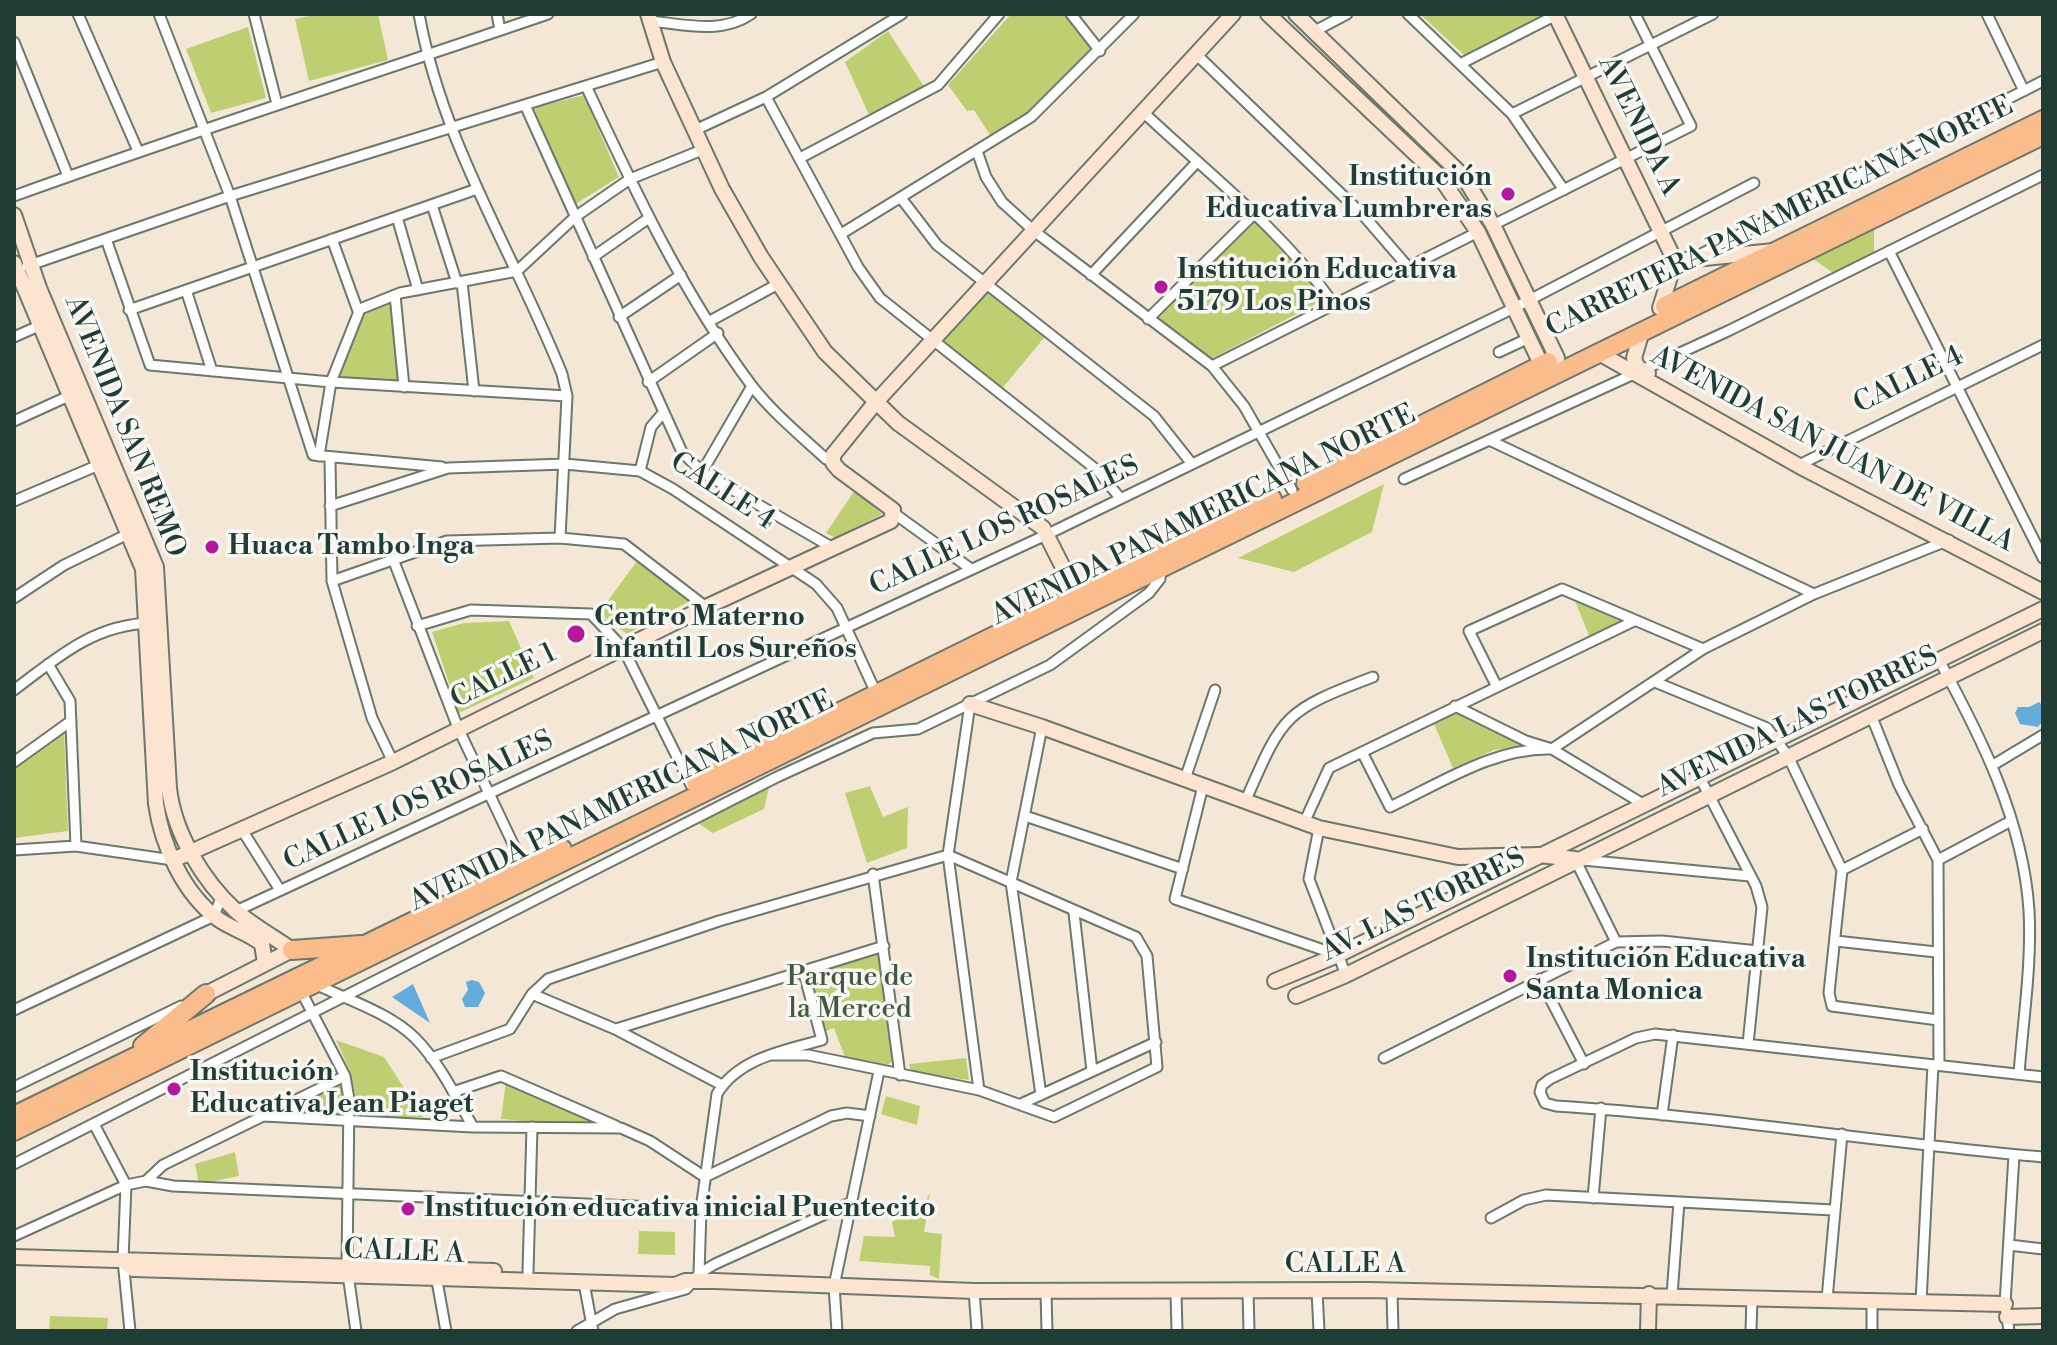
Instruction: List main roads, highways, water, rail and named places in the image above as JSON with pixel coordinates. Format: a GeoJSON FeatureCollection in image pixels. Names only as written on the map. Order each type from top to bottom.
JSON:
{"type":"FeatureCollection","features":[{"type":"Feature","properties":{"kind":"highway","name":"CARRETERA PANAMERICANA NORTE"},"geometry":{"type":"LineString","coordinates":[[1549,362],[2043,120]]}},
{"type":"Feature","properties":{"kind":"highway","name":"CARRETERA PANAMERICANA NORTE"},"geometry":{"type":"LineString","coordinates":[[1642,331],[2043,135]]}},
{"type":"Feature","properties":{"kind":"highway","name":"AVENIDA PANAMERICANA NORTE"},"geometry":{"type":"LineString","coordinates":[[14,1131],[1642,331]]}},
{"type":"Feature","properties":{"kind":"highway","name":"AVENIDA PANAMERICANA NORTE"},"geometry":{"type":"LineString","coordinates":[[14,1116],[1549,362]]}},
{"type":"Feature","properties":{"kind":"highway"},"geometry":{"type":"LineString","coordinates":[[292,950],[342,944],[364,945]]}},
{"type":"Feature","properties":{"kind":"highway"},"geometry":{"type":"LineString","coordinates":[[115,1068],[206,994]]}},
{"type":"Feature","properties":{"kind":"water"},"geometry":{"type":"Polygon","coordinates":[[[2039,702],[2043,706],[2043,721],[2038,727],[2020,724],[2015,713],[2018,707],[2029,707],[2039,702]]]}},
{"type":"Feature","properties":{"kind":"water"},"geometry":{"type":"Polygon","coordinates":[[[466,982],[479,982],[485,993],[478,1007],[465,1007],[462,999],[468,990],[466,982]]]}},
{"type":"Feature","properties":{"kind":"water"},"geometry":{"type":"Polygon","coordinates":[[[413,984],[430,1023],[392,997],[413,984]]]}},
{"type":"Feature","properties":{"kind":"place","name":"Institución Educativa Lumbreras"},"geometry":{"type":"Point","coordinates":[1508,194]}},
{"type":"Feature","properties":{"kind":"place","name":"Institución Educativa 5179 Los Pinos"},"geometry":{"type":"Point","coordinates":[1161,287]}},
{"type":"Feature","properties":{"kind":"place","name":"Huaca Tambo Inga"},"geometry":{"type":"Point","coordinates":[212,547]}},
{"type":"Feature","properties":{"kind":"place","name":"Centro Materno Infantil Los Sureños"},"geometry":{"type":"Point","coordinates":[576,634]}},
{"type":"Feature","properties":{"kind":"place","name":"Institución Educativa Santa Monica"},"geometry":{"type":"Point","coordinates":[1510,976]}},
{"type":"Feature","properties":{"kind":"place","name":"Institución Educativa Jean Piaget"},"geometry":{"type":"Point","coordinates":[174,1089]}},
{"type":"Feature","properties":{"kind":"place","name":"Institución educativa inicial Puentecito"},"geometry":{"type":"Point","coordinates":[408,1209]}},
{"type":"Feature","properties":{"kind":"park label","name":"Parque de la Merced"},"geometry":{"type":"Point","coordinates":[850,994]}}]}
